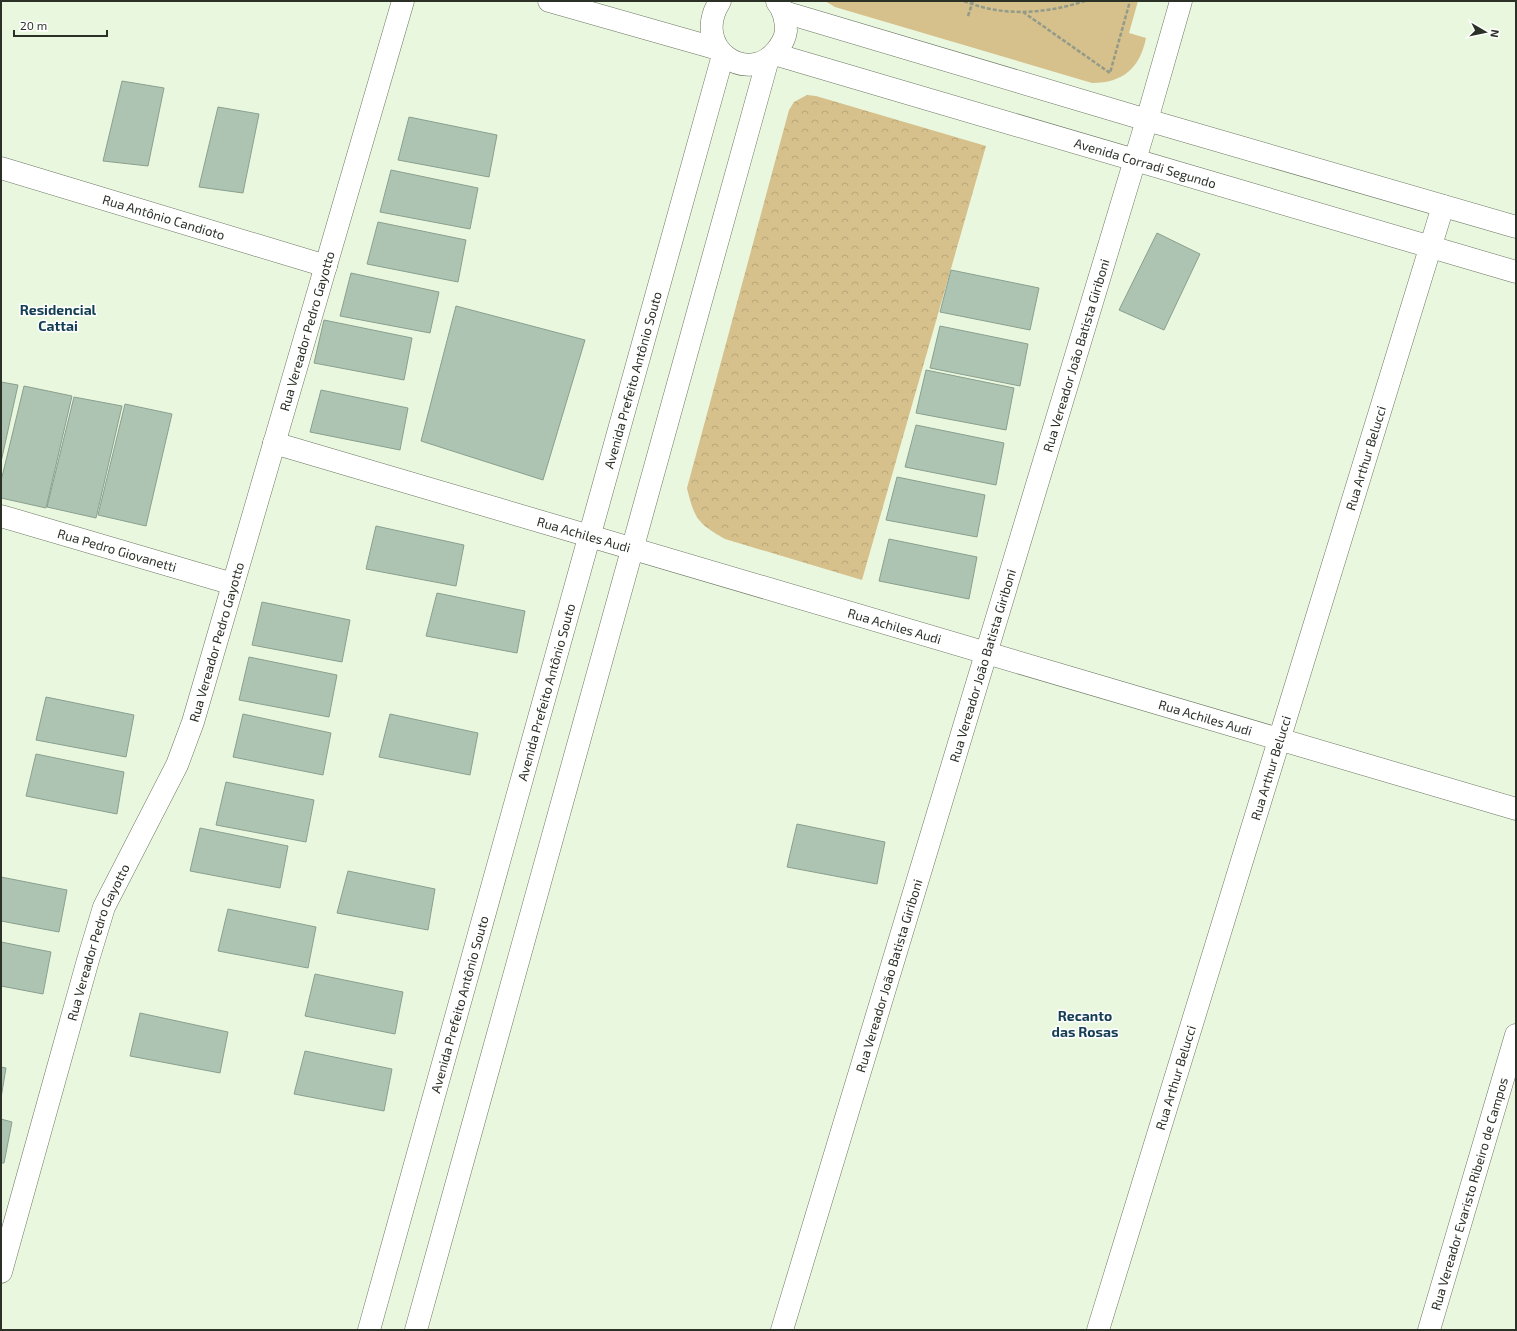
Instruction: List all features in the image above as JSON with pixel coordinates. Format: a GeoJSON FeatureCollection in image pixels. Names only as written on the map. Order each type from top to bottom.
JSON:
{"type":"FeatureCollection","features":[{"type":"Feature","properties":{"kind":"street","name":"Rua Vereador Pedro Gayotto"},"geometry":{"type":"LineString","coordinates":[[1,1272],[104,907],[177,765],[193,722],[403,1]]}},
{"type":"Feature","properties":{"kind":"street"},"geometry":{"type":"LineString","coordinates":[[549,1],[721,52]]}},
{"type":"Feature","properties":{"kind":"street"},"geometry":{"type":"LineString","coordinates":[[720,1],[714,10],[711,20],[713,40],[721,52],[733,62],[744,65],[757,64],[771,57],[782,45],[786,23],[779,4]]}},
{"type":"Feature","properties":{"kind":"street","name":"Rua Vereador João Batista Giriboni"},"geometry":{"type":"LineString","coordinates":[[782,1330],[1135,160],[1181,1]]}},
{"type":"Feature","properties":{"kind":"street"},"geometry":{"type":"LineString","coordinates":[[779,4],[1147,120],[1516,227]]}},
{"type":"Feature","properties":{"kind":"street","name":"Avenida Prefeito Antônio Souto"},"geometry":{"type":"LineString","coordinates":[[369,1330],[589,536],[721,52]]}},
{"type":"Feature","properties":{"kind":"street"},"geometry":{"type":"LineString","coordinates":[[416,1330],[632,549],[771,57]]}},
{"type":"Feature","properties":{"kind":"street","name":"Avenida Corradi Segundo"},"geometry":{"type":"LineString","coordinates":[[771,57],[1135,160],[1516,272]]}},
{"type":"Feature","properties":{"kind":"street","name":"Rua Antônio Candioto"},"geometry":{"type":"LineString","coordinates":[[1,168],[326,266]]}},
{"type":"Feature","properties":{"kind":"street","name":"Rua Arthur Belucci"},"geometry":{"type":"LineString","coordinates":[[1098,1330],[1443,206]]}},
{"type":"Feature","properties":{"kind":"street","name":"Rua Achiles Audi"},"geometry":{"type":"LineString","coordinates":[[274,443],[1280,738],[1516,809]]}},
{"type":"Feature","properties":{"kind":"street","name":"Rua Pedro Giovanetti"},"geometry":{"type":"LineString","coordinates":[[1,516],[233,584]]}},
{"type":"Feature","properties":{"kind":"street","name":"Rua Vereador Evaristo Ribeiro de Campos"},"geometry":{"type":"LineString","coordinates":[[1429,1330],[1516,1035]]}},
{"type":"Feature","properties":{"kind":"path"},"geometry":{"type":"LineString","coordinates":[[964,1],[989,9],[1023,12],[1065,8],[1085,1]]}},
{"type":"Feature","properties":{"kind":"path"},"geometry":{"type":"LineString","coordinates":[[1023,12],[1110,74],[1130,1]]}},
{"type":"Feature","properties":{"kind":"path"},"geometry":{"type":"LineString","coordinates":[[968,16],[972,3]]}},
{"type":"Feature","properties":{"kind":"green space"},"geometry":{"type":"Polygon","coordinates":[[[825,1],[1138,1],[1129,33],[1146,38],[1139,58],[1128,72],[1113,80],[1092,83],[835,7],[825,1]]]}},
{"type":"Feature","properties":{"kind":"green space"},"geometry":{"type":"Polygon","coordinates":[[[807,95],[816,96],[986,146],[862,580],[725,539],[709,529],[698,519],[692,507],[687,488],[789,110],[794,102],[807,95]]]}},
{"type":"Feature","properties":{"kind":"building"},"geometry":{"type":"Polygon","coordinates":[[[122,81],[164,88],[148,166],[103,161],[122,81]]]}},
{"type":"Feature","properties":{"kind":"building"},"geometry":{"type":"Polygon","coordinates":[[[218,107],[259,114],[243,193],[199,187],[218,107]]]}},
{"type":"Feature","properties":{"kind":"building"},"geometry":{"type":"Polygon","coordinates":[[[409,117],[497,135],[489,177],[398,160],[409,117]]]}},
{"type":"Feature","properties":{"kind":"building"},"geometry":{"type":"Polygon","coordinates":[[[391,170],[478,188],[470,229],[380,212],[391,170]]]}},
{"type":"Feature","properties":{"kind":"building"},"geometry":{"type":"Polygon","coordinates":[[[378,222],[466,240],[458,282],[367,264],[378,222]]]}},
{"type":"Feature","properties":{"kind":"building"},"geometry":{"type":"Polygon","coordinates":[[[1157,233],[1200,254],[1164,330],[1119,310],[1157,233]]]}},
{"type":"Feature","properties":{"kind":"building"},"geometry":{"type":"Polygon","coordinates":[[[951,270],[1039,288],[1030,330],[940,312],[951,270]]]}},
{"type":"Feature","properties":{"kind":"building"},"geometry":{"type":"Polygon","coordinates":[[[351,273],[439,292],[430,333],[340,316],[351,273]]]}},
{"type":"Feature","properties":{"kind":"building"},"geometry":{"type":"Polygon","coordinates":[[[456,306],[585,340],[543,480],[421,441],[456,306]]]}},
{"type":"Feature","properties":{"kind":"building"},"geometry":{"type":"Polygon","coordinates":[[[324,320],[412,338],[404,380],[314,363],[324,320]]]}},
{"type":"Feature","properties":{"kind":"building"},"geometry":{"type":"Polygon","coordinates":[[[940,326],[1028,344],[1020,386],[930,368],[940,326]]]}},
{"type":"Feature","properties":{"kind":"building"},"geometry":{"type":"Polygon","coordinates":[[[926,370],[1014,388],[1006,430],[916,413],[926,370]]]}},
{"type":"Feature","properties":{"kind":"building"},"geometry":{"type":"Polygon","coordinates":[[[1,382],[18,385],[1,462],[1,382]]]}},
{"type":"Feature","properties":{"kind":"building"},"geometry":{"type":"Polygon","coordinates":[[[24,386],[72,396],[46,508],[1,498],[1,481],[24,386]]]}},
{"type":"Feature","properties":{"kind":"building"},"geometry":{"type":"Polygon","coordinates":[[[321,390],[408,408],[400,450],[310,432],[321,390]]]}},
{"type":"Feature","properties":{"kind":"building"},"geometry":{"type":"Polygon","coordinates":[[[74,397],[122,406],[96,518],[47,507],[74,397]]]}},
{"type":"Feature","properties":{"kind":"building"},"geometry":{"type":"Polygon","coordinates":[[[125,404],[172,414],[146,526],[98,515],[125,404]]]}},
{"type":"Feature","properties":{"kind":"building"},"geometry":{"type":"Polygon","coordinates":[[[916,425],[1004,443],[996,485],[905,467],[916,425]]]}},
{"type":"Feature","properties":{"kind":"building"},"geometry":{"type":"Polygon","coordinates":[[[897,477],[985,495],[977,537],[886,520],[897,477]]]}},
{"type":"Feature","properties":{"kind":"building"},"geometry":{"type":"Polygon","coordinates":[[[376,526],[464,545],[456,586],[366,569],[376,526]]]}},
{"type":"Feature","properties":{"kind":"building"},"geometry":{"type":"Polygon","coordinates":[[[889,539],[977,557],[969,599],[879,581],[889,539]]]}},
{"type":"Feature","properties":{"kind":"building"},"geometry":{"type":"Polygon","coordinates":[[[437,593],[525,611],[517,653],[426,636],[437,593]]]}},
{"type":"Feature","properties":{"kind":"building"},"geometry":{"type":"Polygon","coordinates":[[[262,602],[350,620],[342,662],[252,645],[262,602]]]}},
{"type":"Feature","properties":{"kind":"building"},"geometry":{"type":"Polygon","coordinates":[[[249,657],[337,675],[329,717],[239,700],[249,657]]]}},
{"type":"Feature","properties":{"kind":"building"},"geometry":{"type":"Polygon","coordinates":[[[46,697],[134,715],[126,757],[36,740],[46,697]]]}},
{"type":"Feature","properties":{"kind":"building"},"geometry":{"type":"Polygon","coordinates":[[[243,714],[331,733],[323,775],[233,757],[243,714]]]}},
{"type":"Feature","properties":{"kind":"building"},"geometry":{"type":"Polygon","coordinates":[[[390,714],[478,733],[470,775],[379,757],[390,714]]]}},
{"type":"Feature","properties":{"kind":"building"},"geometry":{"type":"Polygon","coordinates":[[[36,754],[124,772],[117,814],[26,796],[36,754]]]}},
{"type":"Feature","properties":{"kind":"building"},"geometry":{"type":"Polygon","coordinates":[[[226,782],[314,800],[306,842],[216,825],[226,782]]]}},
{"type":"Feature","properties":{"kind":"building"},"geometry":{"type":"Polygon","coordinates":[[[797,824],[885,842],[877,884],[787,867],[797,824]]]}},
{"type":"Feature","properties":{"kind":"building"},"geometry":{"type":"Polygon","coordinates":[[[200,828],[288,846],[280,888],[190,871],[200,828]]]}},
{"type":"Feature","properties":{"kind":"building"},"geometry":{"type":"Polygon","coordinates":[[[348,871],[435,889],[428,930],[337,913],[348,871]]]}},
{"type":"Feature","properties":{"kind":"building"},"geometry":{"type":"Polygon","coordinates":[[[1,877],[67,890],[59,932],[1,921],[1,877]]]}},
{"type":"Feature","properties":{"kind":"building"},"geometry":{"type":"Polygon","coordinates":[[[228,909],[316,927],[308,968],[218,951],[228,909]]]}},
{"type":"Feature","properties":{"kind":"building"},"geometry":{"type":"Polygon","coordinates":[[[1,942],[51,952],[43,994],[1,986],[1,942]]]}},
{"type":"Feature","properties":{"kind":"building"},"geometry":{"type":"Polygon","coordinates":[[[315,974],[403,992],[395,1034],[305,1016],[315,974]]]}},
{"type":"Feature","properties":{"kind":"building"},"geometry":{"type":"Polygon","coordinates":[[[140,1013],[228,1032],[220,1073],[130,1056],[140,1013]]]}},
{"type":"Feature","properties":{"kind":"building"},"geometry":{"type":"Polygon","coordinates":[[[305,1051],[392,1069],[384,1111],[294,1094],[305,1051]]]}},
{"type":"Feature","properties":{"kind":"building"},"geometry":{"type":"Polygon","coordinates":[[[1,1067],[6,1068],[1,1098],[1,1067]]]}},
{"type":"Feature","properties":{"kind":"building"},"geometry":{"type":"Polygon","coordinates":[[[1,1119],[12,1122],[4,1163],[1,1163],[1,1119]]]}},
{"type":"Feature","properties":{"kind":"district","name":"Residencial Cattai"},"geometry":{"type":"Point","coordinates":[58,318]}},
{"type":"Feature","properties":{"kind":"district","name":"Recanto das Rosas"},"geometry":{"type":"Point","coordinates":[1085,1024]}}]}
